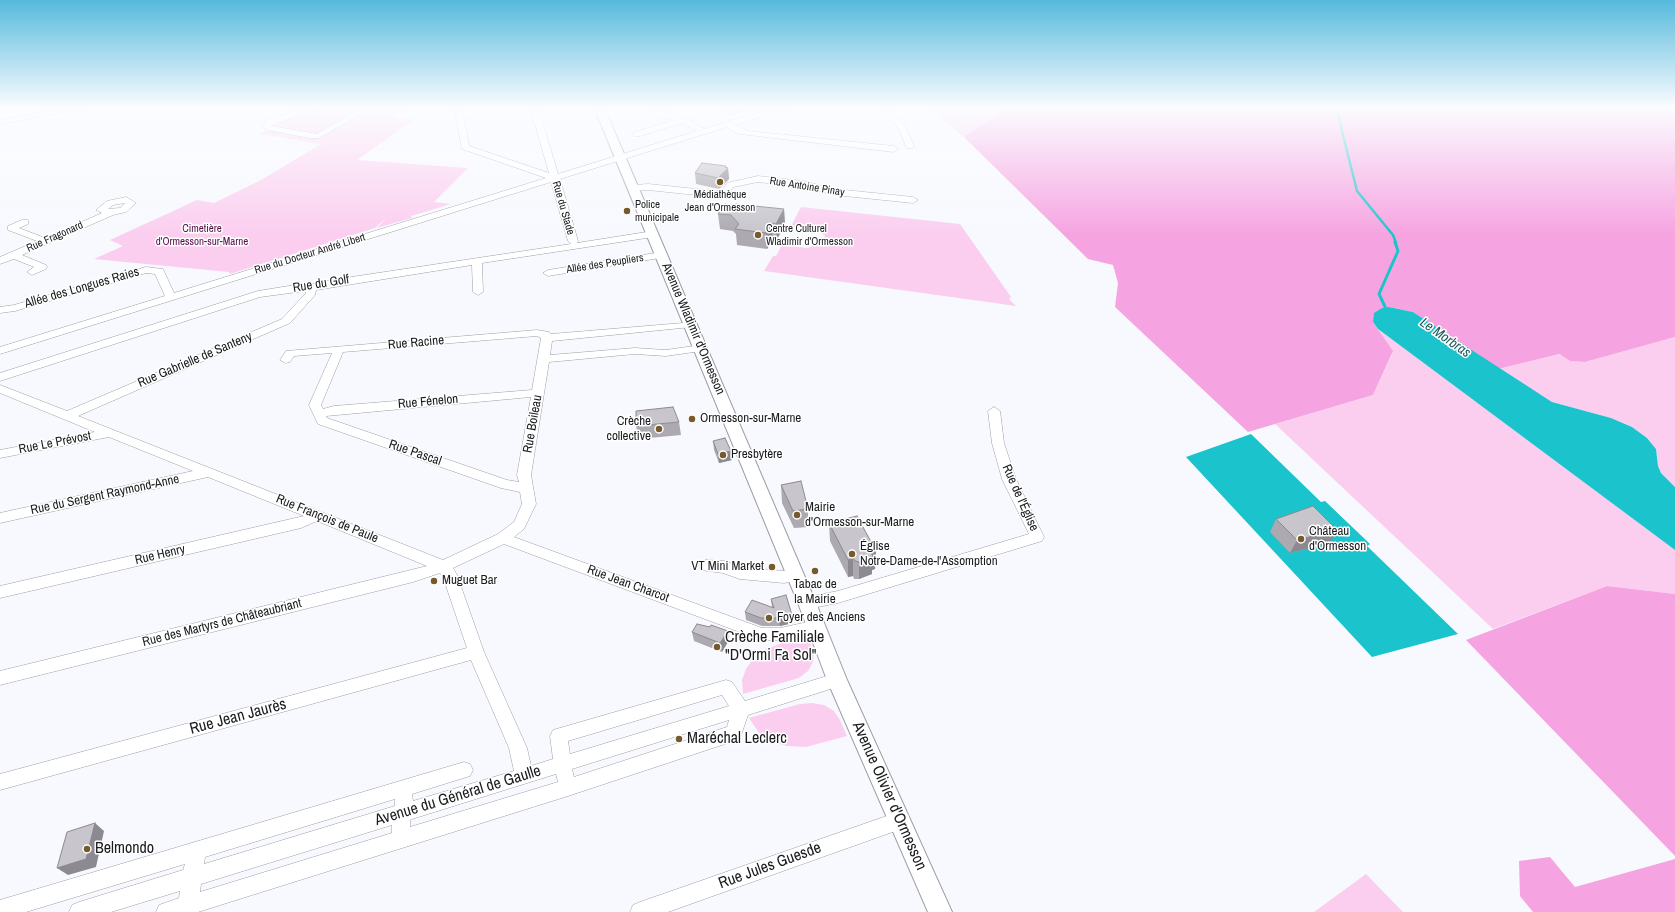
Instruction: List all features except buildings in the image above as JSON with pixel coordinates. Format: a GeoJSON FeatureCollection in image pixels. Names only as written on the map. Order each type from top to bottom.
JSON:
{"type":"FeatureCollection","features":[{"type":"Feature","properties":{"kind":"main road","name":"Avenue Wladimir d'Ormesson"},"geometry":{"type":"LineString","coordinates":[[618,150],[817,626],[837,680]]}},
{"type":"Feature","properties":{"kind":"main road","name":"Avenue Olivier d'Ormesson"},"geometry":{"type":"LineString","coordinates":[[837,680],[940,912]]}},
{"type":"Feature","properties":{"kind":"street"},"geometry":{"type":"LineString","coordinates":[[472,150],[554,178]]}},
{"type":"Feature","properties":{"kind":"street","name":"Rue du Stade"},"geometry":{"type":"LineString","coordinates":[[546,150],[574,244]]}},
{"type":"Feature","properties":{"kind":"street","name":"Rue du Docteur André Libert"},"geometry":{"type":"LineString","coordinates":[[0,351],[645,150]]}},
{"type":"Feature","properties":{"kind":"street"},"geometry":{"type":"LineString","coordinates":[[894,150],[896,152],[903,154],[914,151],[914,150]]}},
{"type":"Feature","properties":{"kind":"street","name":"Rue Antoine Pinay"},"geometry":{"type":"LineString","coordinates":[[634,188],[648,187],[716,194],[725,192],[730,185],[758,179],[803,184],[835,192],[913,200]]}},
{"type":"Feature","properties":{"kind":"street","name":"Rue Fragonard"},"geometry":{"type":"LineString","coordinates":[[0,261],[41,240],[106,211]]}},
{"type":"Feature","properties":{"kind":"street"},"geometry":{"type":"LineString","coordinates":[[25,222],[11,228],[41,240]]}},
{"type":"Feature","properties":{"kind":"street","name":"Rue du Golf"},"geometry":{"type":"LineString","coordinates":[[0,377],[258,294],[301,287],[310,288],[325,284],[574,244],[653,234]]}},
{"type":"Feature","properties":{"kind":"street","name":"Rue Fragonard"},"geometry":{"type":"LineString","coordinates":[[0,254],[41,240]]}},
{"type":"Feature","properties":{"kind":"street"},"geometry":{"type":"LineString","coordinates":[[14,255],[42,267],[32,272]]}},
{"type":"Feature","properties":{"kind":"street","name":"Allée des Peupliers"},"geometry":{"type":"LineString","coordinates":[[548,273],[662,255]]}},
{"type":"Feature","properties":{"kind":"street"},"geometry":{"type":"LineString","coordinates":[[477,260],[478,292]]}},
{"type":"Feature","properties":{"kind":"street","name":"Allée des Longues Raies"},"geometry":{"type":"LineString","coordinates":[[0,310],[15,308],[146,270],[159,271],[171,298]]}},
{"type":"Feature","properties":{"kind":"street","name":"Rue Gabrielle de Santeny"},"geometry":{"type":"LineString","coordinates":[[66,416],[286,321],[311,293],[310,288]]}},
{"type":"Feature","properties":{"kind":"street","name":"Rue Racine"},"geometry":{"type":"LineString","coordinates":[[286,360],[290,353],[537,333],[545,334],[547,338],[691,324]]}},
{"type":"Feature","properties":{"kind":"street"},"geometry":{"type":"LineString","coordinates":[[547,338],[544,359],[635,351],[666,353],[701,348]]}},
{"type":"Feature","properties":{"kind":"street"},"geometry":{"type":"LineString","coordinates":[[318,414],[315,405],[339,349]]}},
{"type":"Feature","properties":{"kind":"street","name":"Rue Boileau"},"geometry":{"type":"LineString","coordinates":[[525,488],[524,475],[544,359]]}},
{"type":"Feature","properties":{"kind":"street","name":"Rue François de Paule"},"geometry":{"type":"LineString","coordinates":[[0,389],[211,472],[443,566]]}},
{"type":"Feature","properties":{"kind":"street","name":"Rue Fénelon"},"geometry":{"type":"LineString","coordinates":[[318,414],[334,410],[539,393]]}},
{"type":"Feature","properties":{"kind":"street","name":"Rue de l'Église"},"geometry":{"type":"LineString","coordinates":[[807,603],[838,597],[1037,537],[1009,479],[998,443],[994,411]]}},
{"type":"Feature","properties":{"kind":"street","name":"Rue Pascal"},"geometry":{"type":"LineString","coordinates":[[318,414],[322,421],[506,485],[525,488]]}},
{"type":"Feature","properties":{"kind":"street","name":"Rue Le Prévost"},"geometry":{"type":"LineString","coordinates":[[0,454],[109,433]]}},
{"type":"Feature","properties":{"kind":"street","name":"Rue du Sergent Raymond-Anne"},"geometry":{"type":"LineString","coordinates":[[0,518],[211,472]]}},
{"type":"Feature","properties":{"kind":"street"},"geometry":{"type":"LineString","coordinates":[[524,776],[518,748],[476,652],[450,575],[443,566],[503,538],[519,525],[529,504],[529,495],[525,488]]}},
{"type":"Feature","properties":{"kind":"street","name":"Rue Henry"},"geometry":{"type":"LineString","coordinates":[[0,592],[301,523],[318,515]]}},
{"type":"Feature","properties":{"kind":"street","name":"Rue Jean Charcot"},"geometry":{"type":"LineString","coordinates":[[503,538],[761,634],[780,634],[817,626]]}},
{"type":"Feature","properties":{"kind":"street","name":"Rue des Martyrs de Châteaubriant"},"geometry":{"type":"LineString","coordinates":[[0,678],[413,576],[443,566]]}},
{"type":"Feature","properties":{"kind":"street"},"geometry":{"type":"LineString","coordinates":[[706,566],[724,567],[740,572],[784,577],[796,576]]}},
{"type":"Feature","properties":{"kind":"street","name":"Rue Jean Jaurès"},"geometry":{"type":"LineString","coordinates":[[0,782],[476,652]]}},
{"type":"Feature","properties":{"kind":"street","name":"Avenue du Général de Gaulle"},"geometry":{"type":"LineString","coordinates":[[79,912],[837,680]]}},
{"type":"Feature","properties":{"kind":"street"},"geometry":{"type":"LineString","coordinates":[[166,912],[568,787],[734,733],[741,709],[726,687],[559,736],[562,764],[568,787]]}},
{"type":"Feature","properties":{"kind":"street"},"geometry":{"type":"LineString","coordinates":[[0,910],[464,770]]}},
{"type":"Feature","properties":{"kind":"street"},"geometry":{"type":"LineString","coordinates":[[402,839],[403,789]]}},
{"type":"Feature","properties":{"kind":"street","name":"Rue Jules Guesde"},"geometry":{"type":"LineString","coordinates":[[640,912],[900,820]]}},
{"type":"Feature","properties":{"kind":"street"},"geometry":{"type":"LineString","coordinates":[[188,904],[196,850]]}},
{"type":"Feature","properties":{"kind":"green space","name":"Cimetière d'Ormesson-sur-Marne"},"geometry":{"type":"Polygon","coordinates":[[[312,150],[372,150],[357,160],[468,168],[434,202],[451,204],[411,216],[412,218],[377,228],[387,217],[375,228],[230,274],[229,272],[94,259],[123,246],[110,240],[197,200],[214,203],[261,180],[312,150]]]}},
{"type":"Feature","properties":{"kind":"green space"},"geometry":{"type":"Polygon","coordinates":[[[801,207],[960,224],[1011,297],[1009,299],[1016,306],[764,271],[773,256],[776,256],[782,245],[807,248],[822,243],[825,236],[816,229],[791,226],[801,207]]]}},
{"type":"Feature","properties":{"kind":"green space"},"geometry":{"type":"Polygon","coordinates":[[[1378,329],[1675,550],[1675,594],[1607,586],[1493,629],[1275,424],[1373,395],[1393,352],[1378,329]]]}},
{"type":"Feature","properties":{"kind":"green space"},"geometry":{"type":"Polygon","coordinates":[[[1675,337],[1675,487],[1661,473],[1658,466],[1656,449],[1647,438],[1632,427],[1611,418],[1552,402],[1498,369],[1561,354],[1570,361],[1585,362],[1675,337]]]}},
{"type":"Feature","properties":{"kind":"green space"},"geometry":{"type":"Polygon","coordinates":[[[808,637],[814,653],[813,662],[808,671],[799,678],[743,694],[742,680],[746,669],[753,659],[765,650],[779,644],[808,637]]]}},
{"type":"Feature","properties":{"kind":"green space"},"geometry":{"type":"Polygon","coordinates":[[[812,703],[824,705],[834,711],[847,736],[806,747],[787,746],[772,742],[759,733],[749,718],[800,704],[812,703]]]}},
{"type":"Feature","properties":{"kind":"green space"},"geometry":{"type":"Polygon","coordinates":[[[1366,874],[1403,912],[1314,912],[1366,874]]]}},
{"type":"Feature","properties":{"kind":"shaded area"},"geometry":{"type":"Polygon","coordinates":[[[977,150],[1675,150],[1675,337],[1585,362],[1570,361],[1560,354],[1498,369],[1413,312],[1389,307],[1373,322],[1393,351],[1373,395],[1248,432],[1115,307],[1118,283],[1113,265],[1088,259],[977,150]]]}},
{"type":"Feature","properties":{"kind":"shaded area"},"geometry":{"type":"Polygon","coordinates":[[[1607,586],[1675,594],[1675,856],[1466,640],[1607,586]]]}},
{"type":"Feature","properties":{"kind":"shaded area"},"geometry":{"type":"Polygon","coordinates":[[[1550,857],[1575,887],[1675,859],[1675,912],[1533,912],[1520,896],[1519,861],[1550,857]]]}},
{"type":"Feature","properties":{"kind":"water"},"geometry":{"type":"Polygon","coordinates":[[[1389,307],[1413,312],[1552,402],[1611,418],[1632,427],[1647,438],[1656,449],[1658,466],[1661,473],[1675,487],[1675,550],[1378,329],[1373,322],[1374,313],[1382,308],[1389,307]]]}},
{"type":"Feature","properties":{"kind":"water"},"geometry":{"type":"Polygon","coordinates":[[[1251,434],[1321,502],[1325,501],[1370,544],[1367,546],[1458,634],[1372,657],[1186,457],[1251,434]]]}},
{"type":"Feature","properties":{"kind":"waterway","name":"Le Morbras"},"geometry":{"type":"LineString","coordinates":[[1347,150],[1357,191],[1393,235],[1396,243]]}},
{"type":"Feature","properties":{"kind":"waterway","name":"Le Morbras"},"geometry":{"type":"LineString","coordinates":[[1387,311],[1379,294],[1398,251],[1395,242]]}},
{"type":"Feature","properties":{"kind":"place","name":"Médiathèque Jean d'Ormesson"},"geometry":{"type":"Point","coordinates":[720,182]}},
{"type":"Feature","properties":{"kind":"place","name":"Police municipale"},"geometry":{"type":"Point","coordinates":[627,211]}},
{"type":"Feature","properties":{"kind":"place","name":"Centre Culturel Wladimir d'Ormesson"},"geometry":{"type":"Point","coordinates":[758,235]}},
{"type":"Feature","properties":{"kind":"place","name":"Ormesson-sur-Marne"},"geometry":{"type":"Point","coordinates":[692,419]}},
{"type":"Feature","properties":{"kind":"place","name":"Crèche collective"},"geometry":{"type":"Point","coordinates":[659,429]}},
{"type":"Feature","properties":{"kind":"place","name":"Presbytère"},"geometry":{"type":"Point","coordinates":[723,455]}},
{"type":"Feature","properties":{"kind":"place","name":"Mairie d'Ormesson-sur-Marne"},"geometry":{"type":"Point","coordinates":[797,515]}},
{"type":"Feature","properties":{"kind":"place","name":"Château d'Ormesson"},"geometry":{"type":"Point","coordinates":[1301,539]}},
{"type":"Feature","properties":{"kind":"place","name":"Église Notre-Dame-de-l'Assomption"},"geometry":{"type":"Point","coordinates":[852,554]}},
{"type":"Feature","properties":{"kind":"place","name":"VT Mini Market"},"geometry":{"type":"Point","coordinates":[772,567]}},
{"type":"Feature","properties":{"kind":"place","name":"Tabac de la Mairie"},"geometry":{"type":"Point","coordinates":[815,571]}},
{"type":"Feature","properties":{"kind":"place","name":"Muguet Bar"},"geometry":{"type":"Point","coordinates":[434,581]}},
{"type":"Feature","properties":{"kind":"place","name":"Foyer des Anciens"},"geometry":{"type":"Point","coordinates":[769,618]}},
{"type":"Feature","properties":{"kind":"place","name":"Crèche Familiale \"D'Ormi Fa Sol\""},"geometry":{"type":"Point","coordinates":[717,647]}},
{"type":"Feature","properties":{"kind":"place","name":"Maréchal Leclerc"},"geometry":{"type":"Point","coordinates":[679,739]}},
{"type":"Feature","properties":{"kind":"place","name":"Belmondo"},"geometry":{"type":"Point","coordinates":[87,849]}}]}
